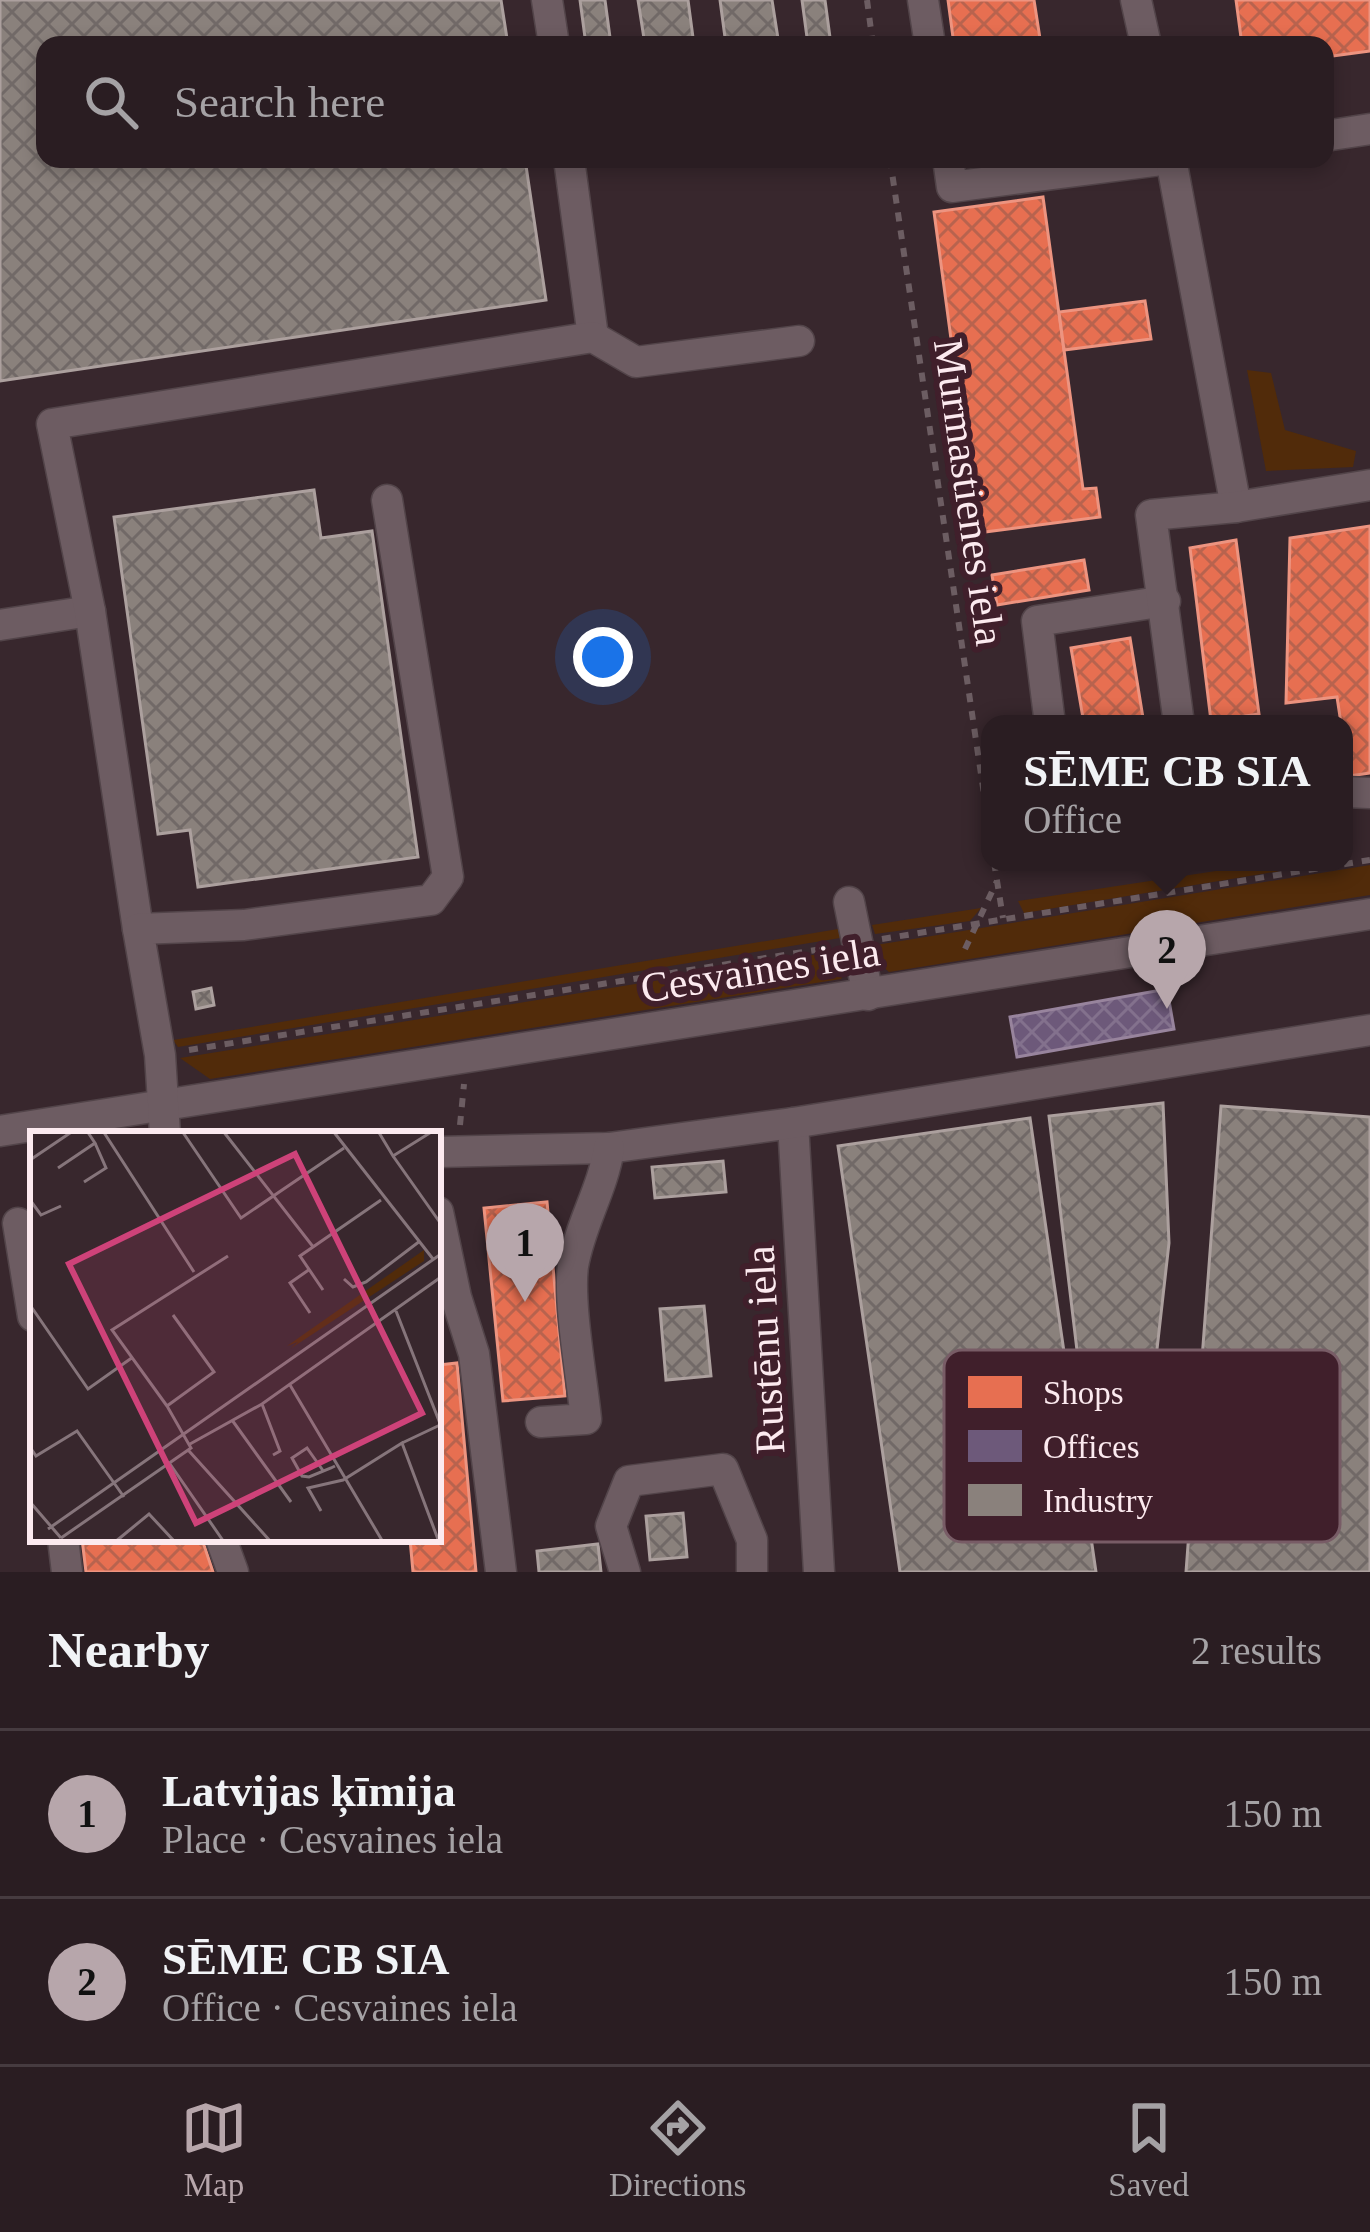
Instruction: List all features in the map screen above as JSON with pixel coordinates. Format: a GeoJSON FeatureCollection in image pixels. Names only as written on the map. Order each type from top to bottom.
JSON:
{"type":"FeatureCollection","features":[{"type":"Feature","properties":{"kind":"street"},"geometry":{"type":"LineString","coordinates":[[548,0],[553,36]]}},
{"type":"Feature","properties":{"kind":"street"},"geometry":{"type":"LineString","coordinates":[[923,0],[929,36]]}},
{"type":"Feature","properties":{"kind":"street"},"geometry":{"type":"LineString","coordinates":[[1136,0],[1143,36]]}},
{"type":"Feature","properties":{"kind":"street"},"geometry":{"type":"LineString","coordinates":[[1334,135],[1370,129]]}},
{"type":"Feature","properties":{"kind":"street"},"geometry":{"type":"LineString","coordinates":[[570,168],[592,338]]}},
{"type":"Feature","properties":{"kind":"street"},"geometry":{"type":"LineString","coordinates":[[949,168],[952,187],[1100,168]]}},
{"type":"Feature","properties":{"kind":"street"},"geometry":{"type":"LineString","coordinates":[[1172,168],[1236,507]]}},
{"type":"Feature","properties":{"kind":"street"},"geometry":{"type":"LineString","coordinates":[[164,1120],[160,1055],[90,611],[52,424],[592,338],[636,362],[799,341]]}},
{"type":"Feature","properties":{"kind":"street"},"geometry":{"type":"LineString","coordinates":[[1178,715],[1151,515],[1236,507],[1370,485]]}},
{"type":"Feature","properties":{"kind":"street"},"geometry":{"type":"LineString","coordinates":[[138,929],[244,925],[431,900],[448,877],[387,500]]}},
{"type":"Feature","properties":{"kind":"street"},"geometry":{"type":"LineString","coordinates":[[1049,715],[1037,621],[1165,601]]}},
{"type":"Feature","properties":{"kind":"street"},"geometry":{"type":"LineString","coordinates":[[0,625],[90,611]]}},
{"type":"Feature","properties":{"kind":"street"},"geometry":{"type":"LineString","coordinates":[[849,902],[868,995]]}},
{"type":"Feature","properties":{"kind":"street","name":"Cesvaines iela"},"geometry":{"type":"LineString","coordinates":[[0,1131],[164,1120],[868,995],[1370,914]]}},
{"type":"Feature","properties":{"kind":"street"},"geometry":{"type":"LineString","coordinates":[[441,1152],[609,1148],[1370,1030]]}},
{"type":"Feature","properties":{"kind":"street","name":"Rustēnu iela"},"geometry":{"type":"LineString","coordinates":[[793,1123],[819,1572]]}},
{"type":"Feature","properties":{"kind":"street"},"geometry":{"type":"LineString","coordinates":[[541,1422],[586,1419],[572,1272],[584,1216],[605,1173],[609,1148]]}},
{"type":"Feature","properties":{"kind":"street"},"geometry":{"type":"LineString","coordinates":[[17,1223],[30,1299]]}},
{"type":"Feature","properties":{"kind":"street"},"geometry":{"type":"LineString","coordinates":[[441,1224],[477,1372],[501,1572]]}},
{"type":"Feature","properties":{"kind":"street"},"geometry":{"type":"LineString","coordinates":[[625,1572],[611,1526],[629,1480],[723,1469],[752,1540],[752,1572]]}},
{"type":"Feature","properties":{"kind":"street"},"geometry":{"type":"LineString","coordinates":[[63,1542],[67,1572]]}},
{"type":"Feature","properties":{"kind":"street"},"geometry":{"type":"LineString","coordinates":[[222,1542],[232,1572]]}},
{"type":"Feature","properties":{"kind":"path"},"geometry":{"type":"LineString","coordinates":[[866,0],[872,36]]}},
{"type":"Feature","properties":{"kind":"path","name":"Murmastienes iela"},"geometry":{"type":"LineString","coordinates":[[891,168],[981,774]]}},
{"type":"Feature","properties":{"kind":"path"},"geometry":{"type":"LineString","coordinates":[[995,871],[1003,919]]}},
{"type":"Feature","properties":{"kind":"path"},"geometry":{"type":"LineString","coordinates":[[874,940],[1302,871]]}},
{"type":"Feature","properties":{"kind":"path"},"geometry":{"type":"LineString","coordinates":[[951,982],[997,881]]}},
{"type":"Feature","properties":{"kind":"path"},"geometry":{"type":"LineString","coordinates":[[160,1055],[843,945]]}},
{"type":"Feature","properties":{"kind":"shaded area"},"geometry":{"type":"Polygon","coordinates":[[[1247,370],[1271,373],[1285,430],[1356,451],[1353,467],[1266,471],[1247,370]]]}},
{"type":"Feature","properties":{"kind":"shaded area"},"geometry":{"type":"Polygon","coordinates":[[[1370,865],[1370,895],[889,972],[880,964],[876,945],[1353,871],[1370,865]]]}},
{"type":"Feature","properties":{"kind":"shaded area"},"geometry":{"type":"Polygon","coordinates":[[[1216,871],[1280,871],[1024,913],[1018,901],[1216,871]]]}},
{"type":"Feature","properties":{"kind":"shaded area"},"geometry":{"type":"Polygon","coordinates":[[[981,908],[970,921],[875,934],[872,925],[981,908]]]}},
{"type":"Feature","properties":{"kind":"shaded area"},"geometry":{"type":"Polygon","coordinates":[[[838,929],[840,938],[178,1047],[173,1040],[838,929]]]}},
{"type":"Feature","properties":{"kind":"shaded area"},"geometry":{"type":"Polygon","coordinates":[[[844,950],[848,969],[841,979],[210,1079],[180,1058],[844,950]]]}},
{"type":"Feature","properties":{"kind":"building: Shops"},"geometry":{"type":"Polygon","coordinates":[[[948,0],[1034,0],[1040,36],[953,36],[948,0]]]}},
{"type":"Feature","properties":{"kind":"building: Shops"},"geometry":{"type":"Polygon","coordinates":[[[1236,0],[1370,0],[1370,51],[1334,56],[1334,36],[1241,36],[1236,0]]]}},
{"type":"Feature","properties":{"kind":"building: Shops"},"geometry":{"type":"Polygon","coordinates":[[[1043,197],[1083,489],[1096,488],[1100,517],[977,533],[934,212],[1043,197]]]}},
{"type":"Feature","properties":{"kind":"building: Shops"},"geometry":{"type":"Polygon","coordinates":[[[1145,301],[1151,339],[1064,350],[1059,312],[1145,301]]]}},
{"type":"Feature","properties":{"kind":"building: Shops"},"geometry":{"type":"Polygon","coordinates":[[[1370,526],[1370,773],[1353,775],[1353,715],[1340,715],[1337,697],[1286,703],[1290,538],[1370,526]]]}},
{"type":"Feature","properties":{"kind":"building: Shops"},"geometry":{"type":"Polygon","coordinates":[[[1236,540],[1259,714],[1210,715],[1190,548],[1236,540]]]}},
{"type":"Feature","properties":{"kind":"building: Shops"},"geometry":{"type":"Polygon","coordinates":[[[1084,560],[1089,590],[997,605],[992,575],[1084,560]]]}},
{"type":"Feature","properties":{"kind":"building: Shops"},"geometry":{"type":"Polygon","coordinates":[[[1130,638],[1143,715],[1082,715],[1071,648],[1130,638]]]}},
{"type":"Feature","properties":{"kind":"building: Shops"},"geometry":{"type":"Polygon","coordinates":[[[547,1202],[565,1396],[503,1401],[484,1208],[547,1202]]]}},
{"type":"Feature","properties":{"kind":"building: Shops"},"geometry":{"type":"Polygon","coordinates":[[[457,1363],[476,1572],[413,1572],[410,1542],[441,1542],[441,1365],[457,1363]]]}},
{"type":"Feature","properties":{"kind":"building: Shops"},"geometry":{"type":"Polygon","coordinates":[[[82,1542],[203,1542],[213,1572],[86,1572],[82,1542]]]}},
{"type":"Feature","properties":{"kind":"building: Offices"},"geometry":{"type":"Polygon","coordinates":[[[1167,989],[1174,1029],[1017,1057],[1010,1017],[1167,989]]]}},
{"type":"Feature","properties":{"kind":"building: Industry"},"geometry":{"type":"Polygon","coordinates":[[[0,0],[501,0],[507,36],[36,36],[36,168],[526,168],[546,300],[0,381],[0,0]]]}},
{"type":"Feature","properties":{"kind":"building: Industry"},"geometry":{"type":"Polygon","coordinates":[[[580,0],[605,0],[610,36],[585,36],[580,0]]]}},
{"type":"Feature","properties":{"kind":"building: Industry"},"geometry":{"type":"Polygon","coordinates":[[[638,0],[688,0],[693,36],[644,36],[638,0]]]}},
{"type":"Feature","properties":{"kind":"building: Industry"},"geometry":{"type":"Polygon","coordinates":[[[720,0],[772,0],[778,36],[725,36],[720,0]]]}},
{"type":"Feature","properties":{"kind":"building: Industry"},"geometry":{"type":"Polygon","coordinates":[[[802,0],[825,0],[830,36],[807,36],[802,0]]]}},
{"type":"Feature","properties":{"kind":"building: Industry"},"geometry":{"type":"Polygon","coordinates":[[[314,490],[321,538],[372,531],[418,857],[198,887],[190,830],[158,834],[114,517],[314,490]]]}},
{"type":"Feature","properties":{"kind":"building: Industry"},"geometry":{"type":"Polygon","coordinates":[[[211,988],[214,1005],[196,1009],[193,992],[211,988]]]}},
{"type":"Feature","properties":{"kind":"building: Industry"},"geometry":{"type":"Polygon","coordinates":[[[1163,1103],[1169,1243],[1157,1350],[1077,1350],[1049,1116],[1163,1103]]]}},
{"type":"Feature","properties":{"kind":"building: Industry"},"geometry":{"type":"Polygon","coordinates":[[[1221,1106],[1370,1117],[1370,1572],[1186,1572],[1188,1542],[1340,1542],[1340,1350],[1203,1350],[1221,1106]]]}},
{"type":"Feature","properties":{"kind":"building: Industry"},"geometry":{"type":"Polygon","coordinates":[[[1030,1118],[1064,1350],[944,1350],[944,1542],[1092,1542],[1096,1572],[900,1572],[838,1146],[1030,1118]]]}},
{"type":"Feature","properties":{"kind":"building: Industry"},"geometry":{"type":"Polygon","coordinates":[[[723,1161],[726,1192],[655,1198],[652,1167],[723,1161]]]}},
{"type":"Feature","properties":{"kind":"building: Industry"},"geometry":{"type":"Polygon","coordinates":[[[704,1306],[711,1376],[666,1380],[660,1309],[704,1306]]]}},
{"type":"Feature","properties":{"kind":"building: Industry"},"geometry":{"type":"Polygon","coordinates":[[[683,1513],[687,1557],[650,1560],[646,1516],[683,1513]]]}},
{"type":"Feature","properties":{"kind":"building: Industry"},"geometry":{"type":"Polygon","coordinates":[[[598,1544],[601,1572],[539,1572],[537,1551],[598,1544]]]}},
{"type":"Feature","properties":{"kind":"place","name":"SĒME CB SIA"},"geometry":{"type":"Point","coordinates":[1167,1009]}},
{"type":"Feature","properties":{"kind":"place","name":"Latvijas ķīmija"},"geometry":{"type":"Point","coordinates":[525,1302]}}]}
